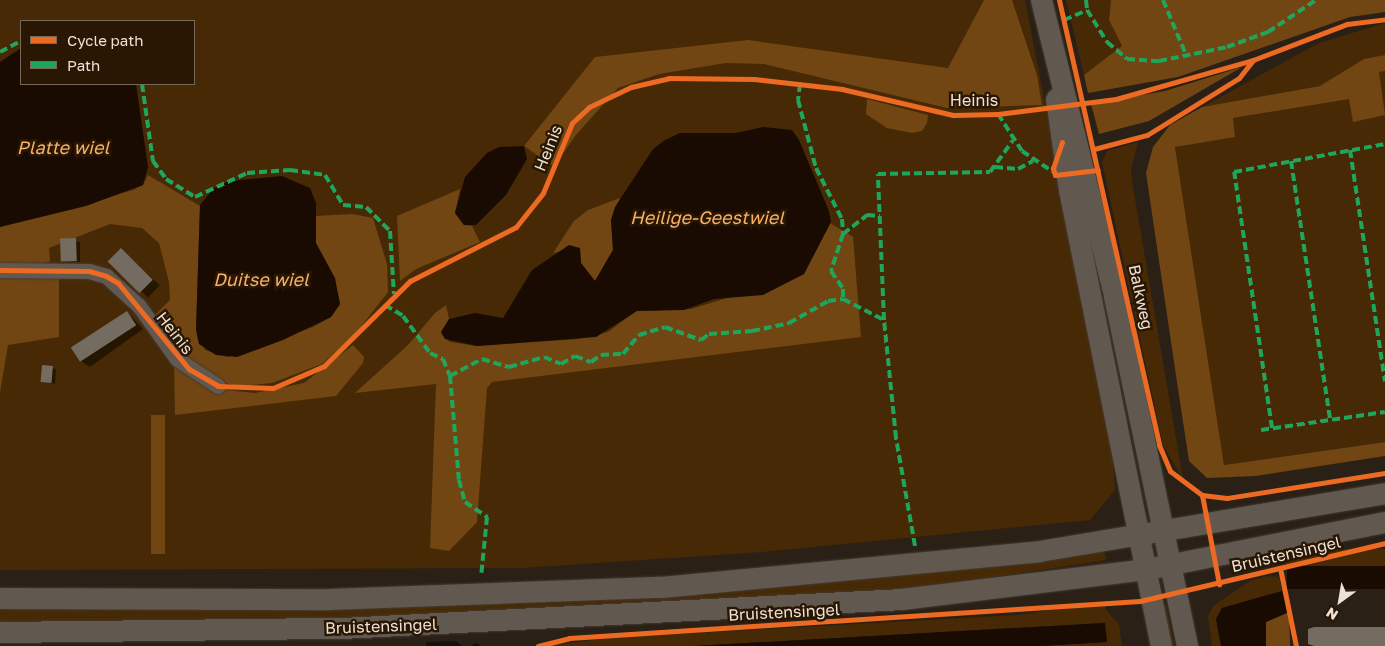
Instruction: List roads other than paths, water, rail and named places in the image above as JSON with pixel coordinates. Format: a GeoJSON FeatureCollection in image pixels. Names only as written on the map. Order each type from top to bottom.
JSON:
{"type":"FeatureCollection","features":[{"type":"Feature","properties":{"kind":"main road","name":"Balkweg"},"geometry":{"type":"LineString","coordinates":[[1042,4],[1110,276],[1187,646]]}},
{"type":"Feature","properties":{"kind":"main road","name":"Balkweg"},"geometry":{"type":"LineString","coordinates":[[1042,4],[1069,190],[1147,569],[1161,646]]}},
{"type":"Feature","properties":{"kind":"main road","name":"Bruistensingel"},"geometry":{"type":"LineString","coordinates":[[0,598],[329,599],[555,593],[903,567],[1140,537],[1385,493]]}},
{"type":"Feature","properties":{"kind":"main road","name":"Bruistensingel"},"geometry":{"type":"LineString","coordinates":[[0,632],[176,632],[546,620],[902,598],[1147,569],[1385,522]]}},
{"type":"Feature","properties":{"kind":"street","name":"Heinis"},"geometry":{"type":"LineString","coordinates":[[0,270],[106,276],[134,300],[177,359],[218,386]]}},
{"type":"Feature","properties":{"kind":"water","name":"Platte wiel"},"geometry":{"type":"Polygon","coordinates":[[[20,49],[20,85],[136,85],[148,167],[143,185],[86,206],[0,227],[0,62],[20,49]]]}},
{"type":"Feature","properties":{"kind":"water","name":"Heilige-Geestwiel"},"geometry":{"type":"Polygon","coordinates":[[[763,127],[792,130],[799,140],[829,211],[831,222],[804,274],[763,295],[714,299],[684,310],[637,311],[596,337],[477,346],[445,339],[441,332],[449,319],[475,313],[503,318],[532,270],[569,245],[580,248],[581,263],[595,281],[613,250],[611,220],[615,207],[653,149],[665,140],[680,133],[736,133],[763,127]]]}},
{"type":"Feature","properties":{"kind":"water"},"geometry":{"type":"Polygon","coordinates":[[[524,146],[527,159],[506,195],[476,225],[464,225],[455,213],[465,177],[487,153],[499,147],[524,146]]]}},
{"type":"Feature","properties":{"kind":"water","name":"Duitse wiel"},"geometry":{"type":"Polygon","coordinates":[[[282,176],[310,188],[316,203],[316,243],[335,278],[340,304],[331,317],[283,340],[237,357],[216,355],[199,344],[196,330],[200,205],[213,189],[229,181],[282,176]]]}},
{"type":"Feature","properties":{"kind":"water"},"geometry":{"type":"Polygon","coordinates":[[[1287,566],[1385,566],[1385,589],[1287,589],[1287,566]]]}},
{"type":"Feature","properties":{"kind":"water"},"geometry":{"type":"Polygon","coordinates":[[[1282,591],[1289,612],[1266,622],[1266,646],[1221,646],[1216,619],[1222,608],[1282,591]]]}},
{"type":"Feature","properties":{"kind":"water"},"geometry":{"type":"Polygon","coordinates":[[[1105,623],[1107,642],[1041,646],[693,646],[1105,623]]]}}]}
